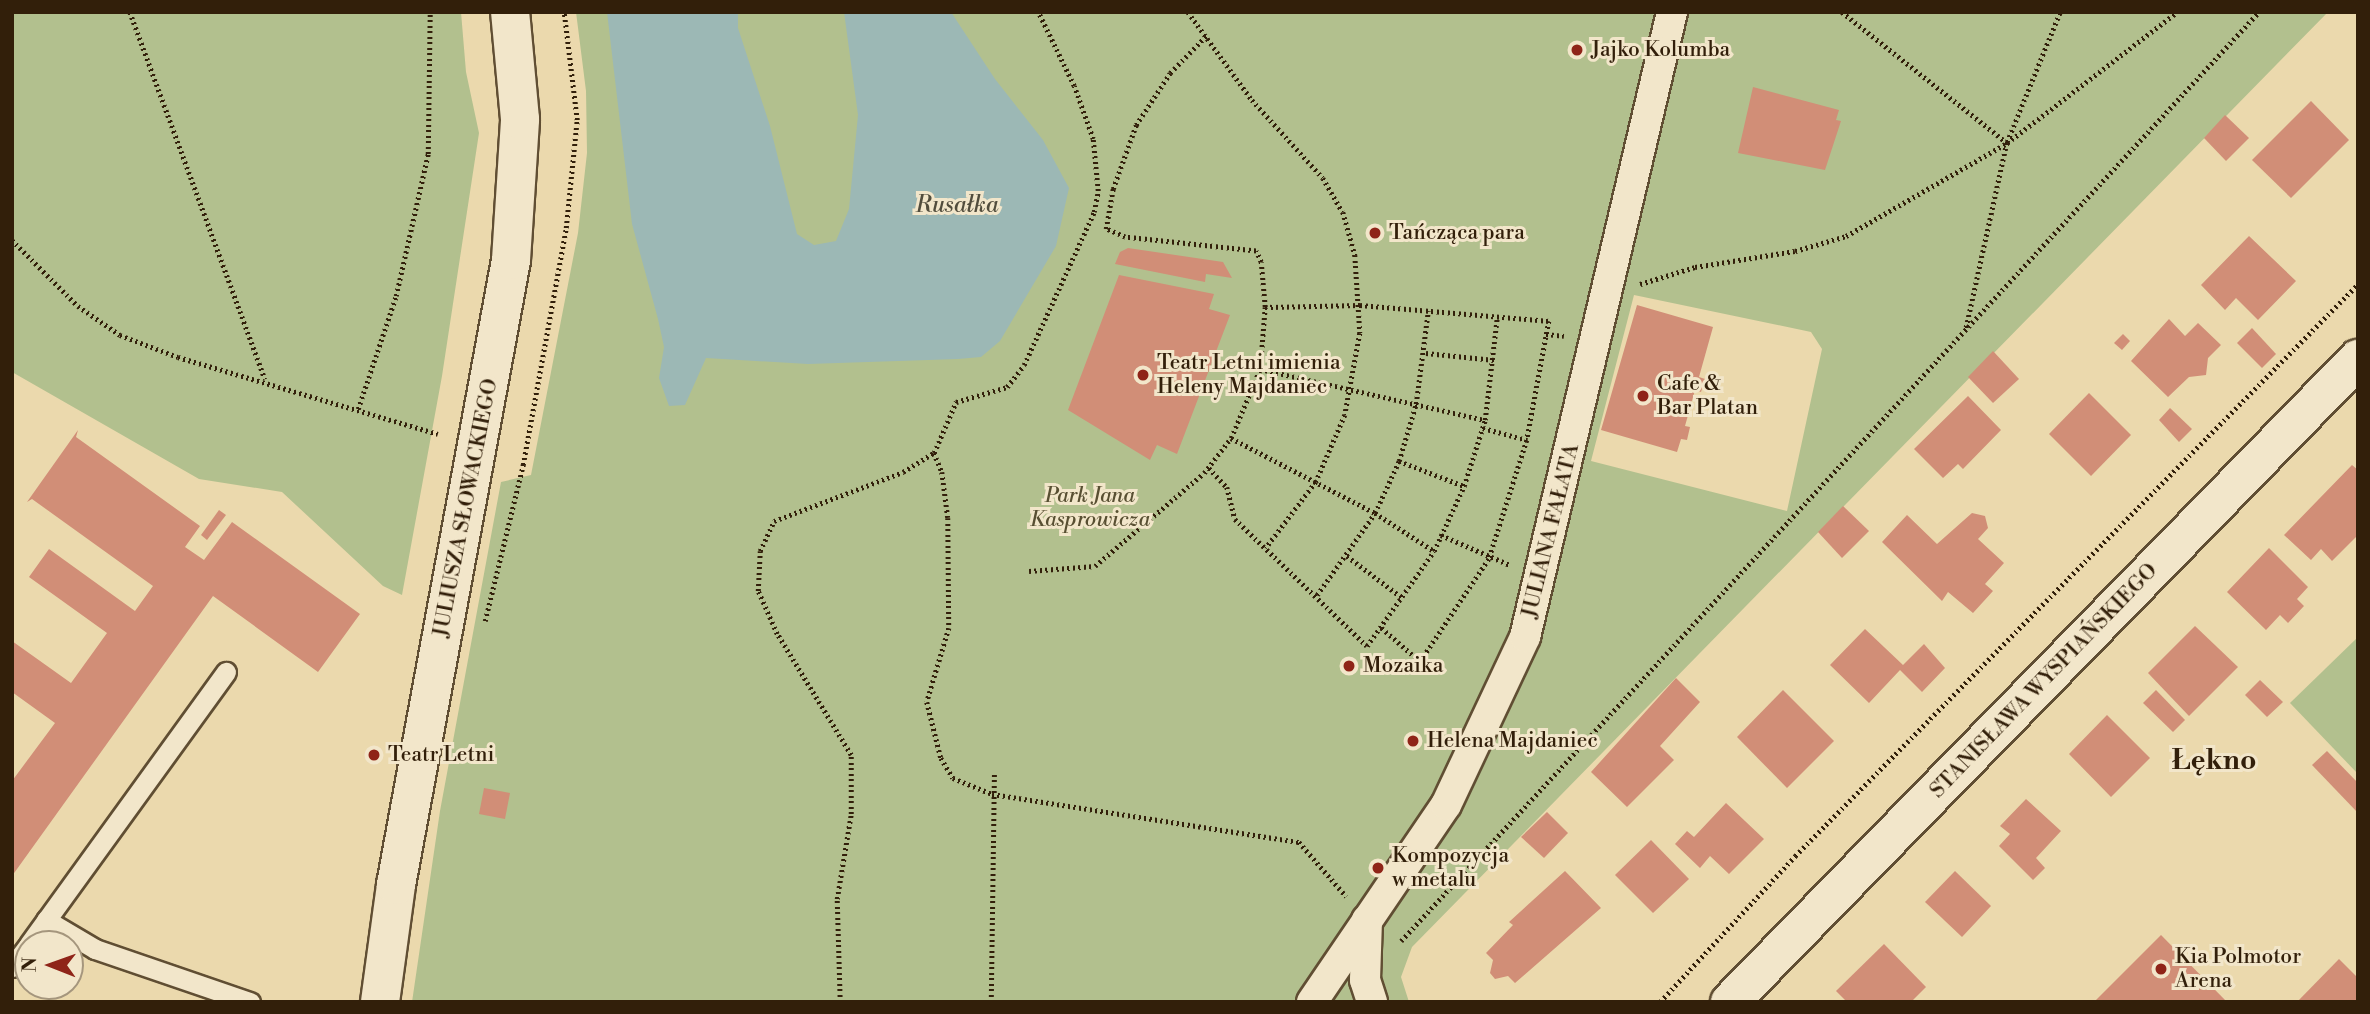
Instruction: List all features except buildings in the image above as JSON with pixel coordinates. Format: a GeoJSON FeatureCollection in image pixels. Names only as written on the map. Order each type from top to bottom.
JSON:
{"type":"FeatureCollection","features":[{"type":"Feature","properties":{"kind":"street","name":"JULIUSZA SŁOWACKIEGO"},"geometry":{"type":"LineString","coordinates":[[380,1002],[396,885],[511,260],[520,119],[510,12]]}},
{"type":"Feature","properties":{"kind":"street","name":"JULIANA FAŁATA"},"geometry":{"type":"LineString","coordinates":[[1312,1002],[1446,805],[1525,637],[1672,12]]}},
{"type":"Feature","properties":{"kind":"street","name":"STANISŁAWA WYSPIAŃSKIEGO"},"geometry":{"type":"LineString","coordinates":[[1730,1002],[2358,359]]}},
{"type":"Feature","properties":{"kind":"street"},"geometry":{"type":"LineString","coordinates":[[1367,920],[1368,991]]}},
{"type":"Feature","properties":{"kind":"lane"},"geometry":{"type":"LineString","coordinates":[[39,930],[226,672]]}},
{"type":"Feature","properties":{"kind":"lane"},"geometry":{"type":"LineString","coordinates":[[46,920],[95,949],[250,1002]]}},
{"type":"Feature","properties":{"kind":"path"},"geometry":{"type":"LineString","coordinates":[[130,12],[265,380]]}},
{"type":"Feature","properties":{"kind":"path"},"geometry":{"type":"LineString","coordinates":[[358,409],[396,296],[428,154],[430,12]]}},
{"type":"Feature","properties":{"kind":"path"},"geometry":{"type":"LineString","coordinates":[[840,1002],[837,899],[851,814],[852,755],[777,634],[758,591],[760,551],[774,521],[903,472],[934,453],[957,402],[1007,387],[1024,365],[1094,212],[1098,191],[1093,139],[1074,86],[1038,12]]}},
{"type":"Feature","properties":{"kind":"path"},"geometry":{"type":"LineString","coordinates":[[1188,12],[1252,100],[1323,178],[1343,212],[1353,244],[1360,305],[1352,390],[1338,437],[1316,482],[1266,548]]}},
{"type":"Feature","properties":{"kind":"path"},"geometry":{"type":"LineString","coordinates":[[1842,12],[2007,143]]}},
{"type":"Feature","properties":{"kind":"path"},"geometry":{"type":"LineString","coordinates":[[1965,330],[2007,143],[2060,12]]}},
{"type":"Feature","properties":{"kind":"path"},"geometry":{"type":"LineString","coordinates":[[1610,283],[1639,284],[1695,267],[1795,251],[1846,236],[2007,143],[2176,12]]}},
{"type":"Feature","properties":{"kind":"path"},"geometry":{"type":"LineString","coordinates":[[1368,991],[1965,330],[2259,12]]}},
{"type":"Feature","properties":{"kind":"path"},"geometry":{"type":"LineString","coordinates":[[1029,571],[1095,566],[1209,468],[1231,438],[1260,369],[1265,307],[1261,262],[1248,247],[1125,237],[1106,229],[1113,189],[1136,125],[1170,73],[1206,36]]}},
{"type":"Feature","properties":{"kind":"path"},"geometry":{"type":"LineString","coordinates":[[12,240],[78,306],[120,335],[178,357],[265,380],[438,434]]}},
{"type":"Feature","properties":{"kind":"path"},"geometry":{"type":"LineString","coordinates":[[1660,1002],[1794,856],[2358,284]]}},
{"type":"Feature","properties":{"kind":"path"},"geometry":{"type":"LineString","coordinates":[[1265,307],[1360,305],[1549,321],[1527,440],[1489,559],[1420,662],[1381,628]]}},
{"type":"Feature","properties":{"kind":"path"},"geometry":{"type":"LineString","coordinates":[[1317,595],[1348,556],[1375,513],[1399,461],[1416,404],[1426,353],[1427,311]]}},
{"type":"Feature","properties":{"kind":"path"},"geometry":{"type":"LineString","coordinates":[[1209,468],[1227,487],[1235,519],[1367,646],[1404,599],[1434,551],[1464,486],[1485,420],[1495,360],[1497,318]]}},
{"type":"Feature","properties":{"kind":"path"},"geometry":{"type":"LineString","coordinates":[[1426,353],[1495,360]]}},
{"type":"Feature","properties":{"kind":"path"},"geometry":{"type":"LineString","coordinates":[[1260,369],[1485,420]]}},
{"type":"Feature","properties":{"kind":"path"},"geometry":{"type":"LineString","coordinates":[[1483,428],[1527,440]]}},
{"type":"Feature","properties":{"kind":"path"},"geometry":{"type":"LineString","coordinates":[[1231,438],[1375,513],[1434,551]]}},
{"type":"Feature","properties":{"kind":"path"},"geometry":{"type":"LineString","coordinates":[[934,453],[942,472],[948,518],[949,628],[927,702],[941,758],[953,778],[992,794],[1299,842],[1367,920]]}},
{"type":"Feature","properties":{"kind":"path"},"geometry":{"type":"LineString","coordinates":[[1399,461],[1464,486]]}},
{"type":"Feature","properties":{"kind":"path"},"geometry":{"type":"LineString","coordinates":[[1441,536],[1489,559]]}},
{"type":"Feature","properties":{"kind":"path"},"geometry":{"type":"LineString","coordinates":[[1348,556],[1404,599]]}},
{"type":"Feature","properties":{"kind":"path"},"geometry":{"type":"LineString","coordinates":[[992,1002],[994,774]]}},
{"type":"Feature","properties":{"kind":"green space"},"geometry":{"type":"Polygon","coordinates":[[[12,12],[461,12],[466,72],[479,133],[442,376],[402,595],[383,586],[282,492],[199,479],[12,372],[12,12]]]}},
{"type":"Feature","properties":{"kind":"green space","name":"Park Jana Kasprowicza"},"geometry":{"type":"Polygon","coordinates":[[[576,12],[2328,12],[1412,947],[1401,977],[1409,1002],[412,1002],[440,811],[501,482],[531,475],[578,233],[587,153],[586,91],[576,12]],[[1634,295],[1591,461],[1787,511],[1822,349],[1811,332],[1634,295]]]}},
{"type":"Feature","properties":{"kind":"green space"},"geometry":{"type":"Polygon","coordinates":[[[2358,637],[2358,774],[2290,703],[2358,637]]]}},
{"type":"Feature","properties":{"kind":"water","name":"Rusałka"},"geometry":{"type":"Polygon","coordinates":[[[607,12],[738,12],[738,28],[770,126],[797,234],[814,245],[836,241],[849,209],[858,115],[844,12],[951,12],[995,79],[1043,140],[1069,188],[1056,246],[1000,341],[981,357],[958,359],[808,364],[706,358],[685,405],[669,406],[659,378],[664,347],[632,224],[607,12]]]}},
{"type":"Feature","properties":{"kind":"place","name":"Jajko Kolumba"},"geometry":{"type":"Point","coordinates":[1577,50]}},
{"type":"Feature","properties":{"kind":"place","name":"Tańcząca para"},"geometry":{"type":"Point","coordinates":[1375,233]}},
{"type":"Feature","properties":{"kind":"place","name":"Teatr Letni imienia Heleny Majdaniec"},"geometry":{"type":"Point","coordinates":[1143,375]}},
{"type":"Feature","properties":{"kind":"place","name":"Cafe & Bar Platan"},"geometry":{"type":"Point","coordinates":[1643,396]}},
{"type":"Feature","properties":{"kind":"place","name":"Mozaika"},"geometry":{"type":"Point","coordinates":[1349,666]}},
{"type":"Feature","properties":{"kind":"place","name":"Helena Majdaniec"},"geometry":{"type":"Point","coordinates":[1413,741]}},
{"type":"Feature","properties":{"kind":"place","name":"Teatr Letni"},"geometry":{"type":"Point","coordinates":[374,755]}},
{"type":"Feature","properties":{"kind":"place","name":"Kompozycja w metalu"},"geometry":{"type":"Point","coordinates":[1378,868]}},
{"type":"Feature","properties":{"kind":"place","name":"Kia Polmotor Arena"},"geometry":{"type":"Point","coordinates":[2161,969]}},
{"type":"Feature","properties":{"kind":"district","name":"Łękno"},"geometry":{"type":"Point","coordinates":[2214,761]}}]}
